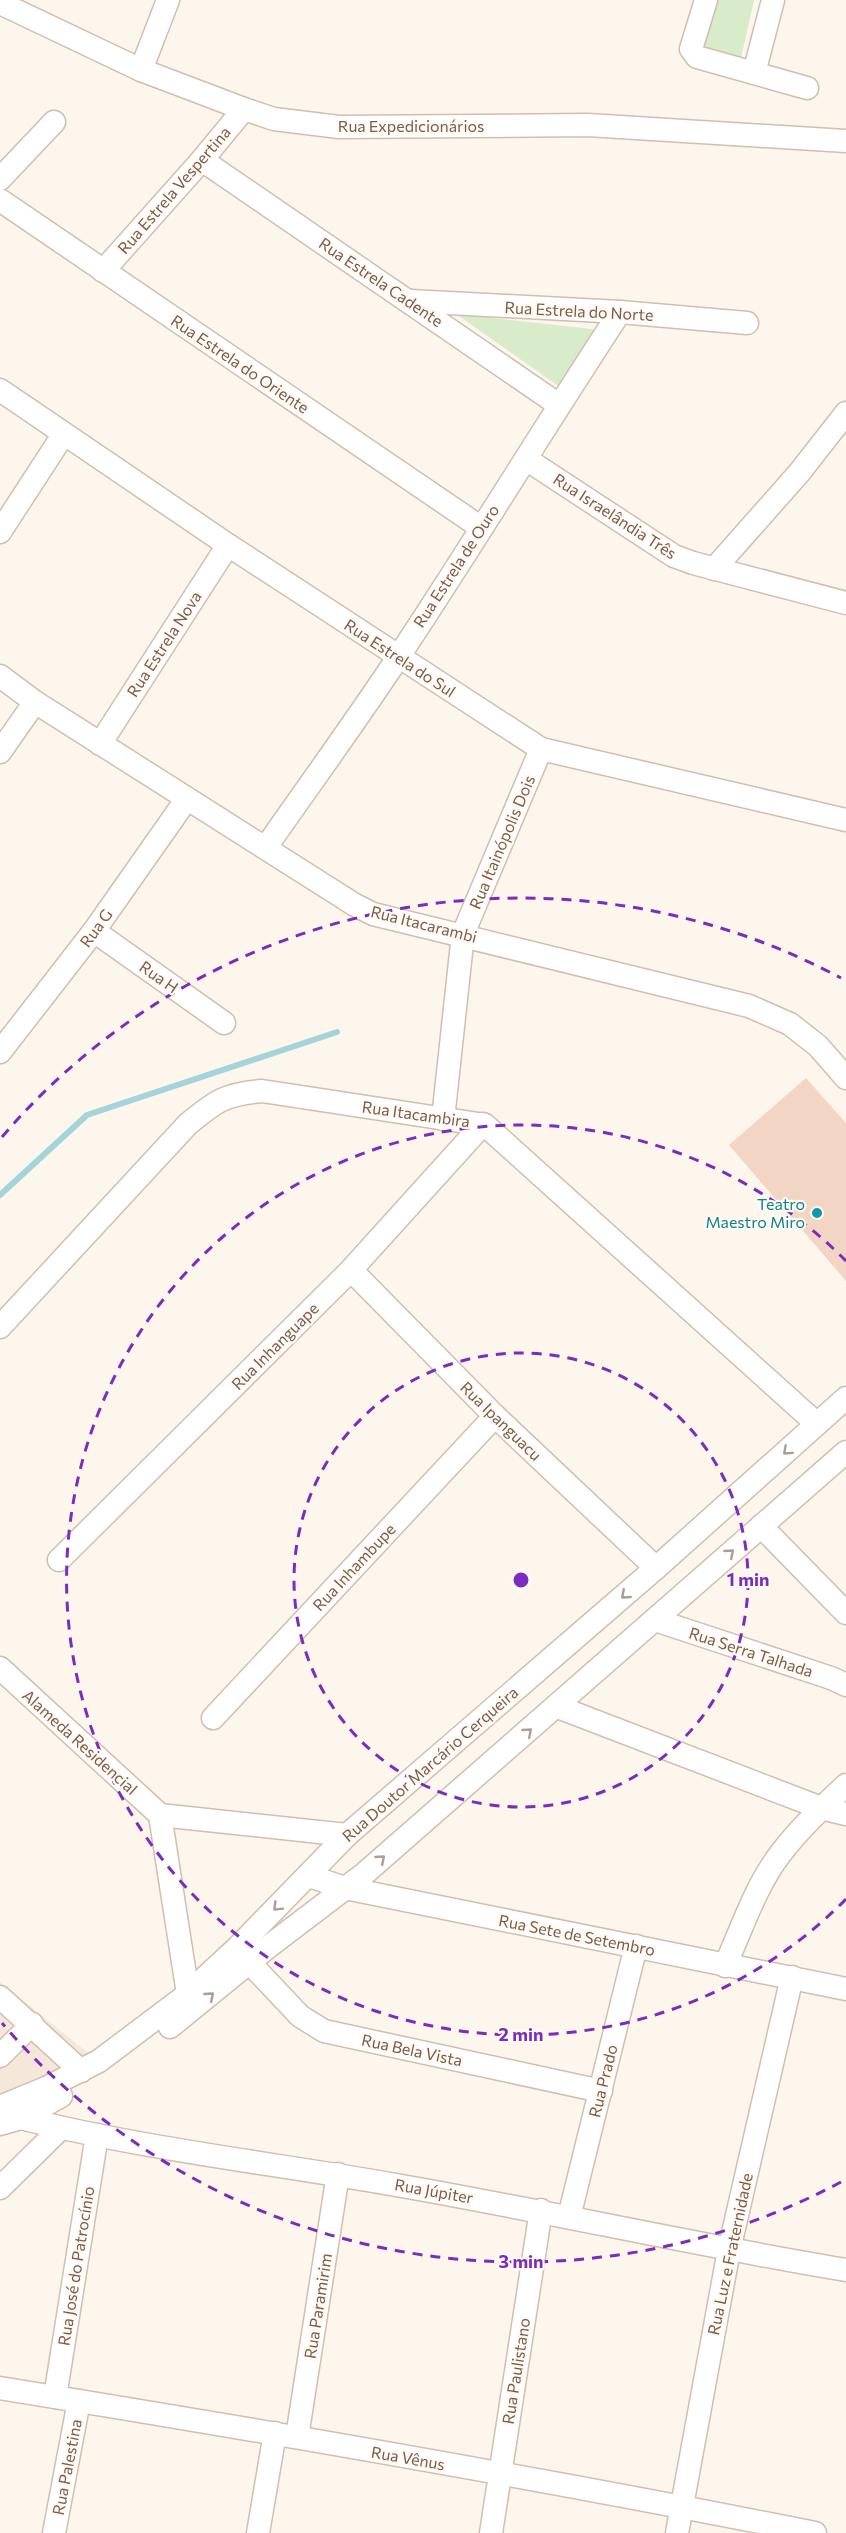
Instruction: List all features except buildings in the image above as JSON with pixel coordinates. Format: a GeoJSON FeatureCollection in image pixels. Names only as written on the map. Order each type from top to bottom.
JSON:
{"type":"FeatureCollection","features":[{"type":"Feature","properties":{"kind":"street"},"geometry":{"type":"LineString","coordinates":[[141,70],[168,0]]}},
{"type":"Feature","properties":{"kind":"street"},"geometry":{"type":"LineString","coordinates":[[706,0],[691,50],[693,54],[702,60],[807,88]]}},
{"type":"Feature","properties":{"kind":"street"},"geometry":{"type":"LineString","coordinates":[[754,73],[773,0]]}},
{"type":"Feature","properties":{"kind":"street","name":"Rua Expedicionários"},"geometry":{"type":"LineString","coordinates":[[1,2],[141,70],[274,119],[339,128],[588,125],[846,141]]}},
{"type":"Feature","properties":{"kind":"street","name":"Rua Estrela Vespertina"},"geometry":{"type":"LineString","coordinates":[[103,271],[202,160],[244,109]]}},
{"type":"Feature","properties":{"kind":"street"},"geometry":{"type":"LineString","coordinates":[[0,179],[54,122]]}},
{"type":"Feature","properties":{"kind":"street","name":"Rua Estrela Cadente"},"geometry":{"type":"LineString","coordinates":[[202,160],[411,301],[559,405]]}},
{"type":"Feature","properties":{"kind":"street","name":"Rua Estrela do Oriente"},"geometry":{"type":"LineString","coordinates":[[0,200],[480,527]]}},
{"type":"Feature","properties":{"kind":"street","name":"Rua Estrela do Norte"},"geometry":{"type":"LineString","coordinates":[[411,301],[621,312],[747,323]]}},
{"type":"Feature","properties":{"kind":"street","name":"Rua Estrela de Ouro"},"geometry":{"type":"LineString","coordinates":[[266,847],[399,657],[480,527],[621,312]]}},
{"type":"Feature","properties":{"kind":"street","name":"Rua Estrela do Sul"},"geometry":{"type":"LineString","coordinates":[[0,390],[228,545],[541,749],[846,820]]}},
{"type":"Feature","properties":{"kind":"street"},"geometry":{"type":"LineString","coordinates":[[714,569],[799,473],[846,413]]}},
{"type":"Feature","properties":{"kind":"street"},"geometry":{"type":"LineString","coordinates":[[0,532],[63,435]]}},
{"type":"Feature","properties":{"kind":"street","name":"Rua Israelândia Três"},"geometry":{"type":"LineString","coordinates":[[526,459],[674,556],[714,569],[846,603]]}},
{"type":"Feature","properties":{"kind":"street","name":"Rua Estrela Nova"},"geometry":{"type":"LineString","coordinates":[[100,744],[228,545]]}},
{"type":"Feature","properties":{"kind":"street","name":"Rua Itacarambi"},"geometry":{"type":"LineString","coordinates":[[0,676],[35,702],[186,800],[266,847],[329,891],[374,914],[749,1006],[790,1024],[818,1046],[846,1078]]}},
{"type":"Feature","properties":{"kind":"street"},"geometry":{"type":"LineString","coordinates":[[0,753],[35,702]]}},
{"type":"Feature","properties":{"kind":"street","name":"Rua Itainópolis Dois"},"geometry":{"type":"LineString","coordinates":[[444,1119],[463,934],[541,749]]}},
{"type":"Feature","properties":{"kind":"street","name":"Rua G"},"geometry":{"type":"LineString","coordinates":[[0,1052],[94,931],[186,800]]}},
{"type":"Feature","properties":{"kind":"street","name":"Rua H"},"geometry":{"type":"LineString","coordinates":[[94,931],[224,1023]]}},
{"type":"Feature","properties":{"kind":"street","name":"Rua Itacambira"},"geometry":{"type":"LineString","coordinates":[[0,1327],[188,1124],[215,1101],[239,1093],[262,1091],[483,1124],[817,1424]]}},
{"type":"Feature","properties":{"kind":"street","name":"Rua Inhanguape"},"geometry":{"type":"LineString","coordinates":[[59,1560],[351,1270],[483,1124]]}},
{"type":"Feature","properties":{"kind":"street","name":"Rua Ipanguacu"},"geometry":{"type":"LineString","coordinates":[[351,1270],[495,1416],[656,1568]]}},
{"type":"Feature","properties":{"kind":"street","name":"Rua Doutor Marcário Cerqueira"},"geometry":{"type":"LineString","coordinates":[[0,2107],[81,2070],[138,2034],[188,1994],[309,1876],[347,1835],[656,1568],[846,1398]]}},
{"type":"Feature","properties":{"kind":"street","name":"Rua Inhambupe"},"geometry":{"type":"LineString","coordinates":[[213,1718],[495,1416]]}},
{"type":"Feature","properties":{"kind":"street"},"geometry":{"type":"LineString","coordinates":[[10,2121],[105,2073],[144,2046],[345,1888],[558,1707],[846,1452]]}},
{"type":"Feature","properties":{"kind":"street"},"geometry":{"type":"LineString","coordinates":[[761,1526],[846,1613]]}},
{"type":"Feature","properties":{"kind":"street","name":"Rua Serra Talhada"},"geometry":{"type":"LineString","coordinates":[[655,1620],[846,1685]]}},
{"type":"Feature","properties":{"kind":"street","name":"Alameda Residencial"},"geometry":{"type":"LineString","coordinates":[[0,1668],[160,1815]]}},
{"type":"Feature","properties":{"kind":"street"},"geometry":{"type":"LineString","coordinates":[[558,1707],[821,1808],[846,1814]]}},
{"type":"Feature","properties":{"kind":"street"},"geometry":{"type":"LineString","coordinates":[[725,1966],[770,1871],[781,1853],[821,1808],[846,1785]]}},
{"type":"Feature","properties":{"kind":"street"},"geometry":{"type":"LineString","coordinates":[[188,1994],[160,1815],[347,1835]]}},
{"type":"Feature","properties":{"kind":"street","name":"Rua Sete de Setembro"},"geometry":{"type":"LineString","coordinates":[[309,1876],[345,1888],[846,1989]]}},
{"type":"Feature","properties":{"kind":"street","name":"Rua Prado"},"geometry":{"type":"LineString","coordinates":[[569,2217],[636,1946]]}},
{"type":"Feature","properties":{"kind":"street","name":"Rua Bela Vista"},"geometry":{"type":"LineString","coordinates":[[249,1962],[300,2016],[324,2031],[601,2091]]}},
{"type":"Feature","properties":{"kind":"street","name":"Rua Luz e Fraternidade"},"geometry":{"type":"LineString","coordinates":[[677,2533],[729,2250],[792,1977]]}},
{"type":"Feature","properties":{"kind":"street"},"geometry":{"type":"LineString","coordinates":[[0,1997],[81,2070]]}},
{"type":"Feature","properties":{"kind":"street"},"geometry":{"type":"LineString","coordinates":[[0,2056],[32,2024]]}},
{"type":"Feature","properties":{"kind":"street","name":"Rua Júpiter"},"geometry":{"type":"LineString","coordinates":[[10,2121],[339,2174],[541,2210],[729,2250],[846,2270]]}},
{"type":"Feature","properties":{"kind":"street"},"geometry":{"type":"LineString","coordinates":[[0,2188],[61,2128]]}},
{"type":"Feature","properties":{"kind":"street","name":"Rua José do Patrocínio"},"geometry":{"type":"LineString","coordinates":[[55,2397],[97,2135]]}},
{"type":"Feature","properties":{"kind":"street","name":"Rua Paramirim"},"geometry":{"type":"LineString","coordinates":[[297,2437],[339,2174]]}},
{"type":"Feature","properties":{"kind":"street","name":"Rua Paulistano"},"geometry":{"type":"LineString","coordinates":[[491,2533],[541,2210]]}},
{"type":"Feature","properties":{"kind":"street","name":"Rua Vênus"},"geometry":{"type":"LineString","coordinates":[[0,2388],[275,2433],[681,2506],[815,2533]]}},
{"type":"Feature","properties":{"kind":"street","name":"Rua Palestina"},"geometry":{"type":"LineString","coordinates":[[54,2533],[79,2401]]}},
{"type":"Feature","properties":{"kind":"street"},"geometry":{"type":"LineString","coordinates":[[258,2533],[275,2433]]}},
{"type":"Feature","properties":{"kind":"shaded area"},"geometry":{"type":"Polygon","coordinates":[[[0,1982],[88,2053],[42,2080],[0,2096],[0,1982]]]}},
{"type":"Feature","properties":{"kind":"green space"},"geometry":{"type":"Polygon","coordinates":[[[714,0],[754,0],[739,67],[699,55],[714,0]]]}},
{"type":"Feature","properties":{"kind":"green space"},"geometry":{"type":"Polygon","coordinates":[[[456,314],[601,330],[564,390],[456,314]]]}},
{"type":"Feature","properties":{"kind":"waterway"},"geometry":{"type":"LineString","coordinates":[[0,1195],[87,1115],[337,1032]]}},
{"type":"Feature","properties":{"kind":"place","name":"Teatro Maestro Miro"},"geometry":{"type":"Point","coordinates":[817,1213]}}]}
